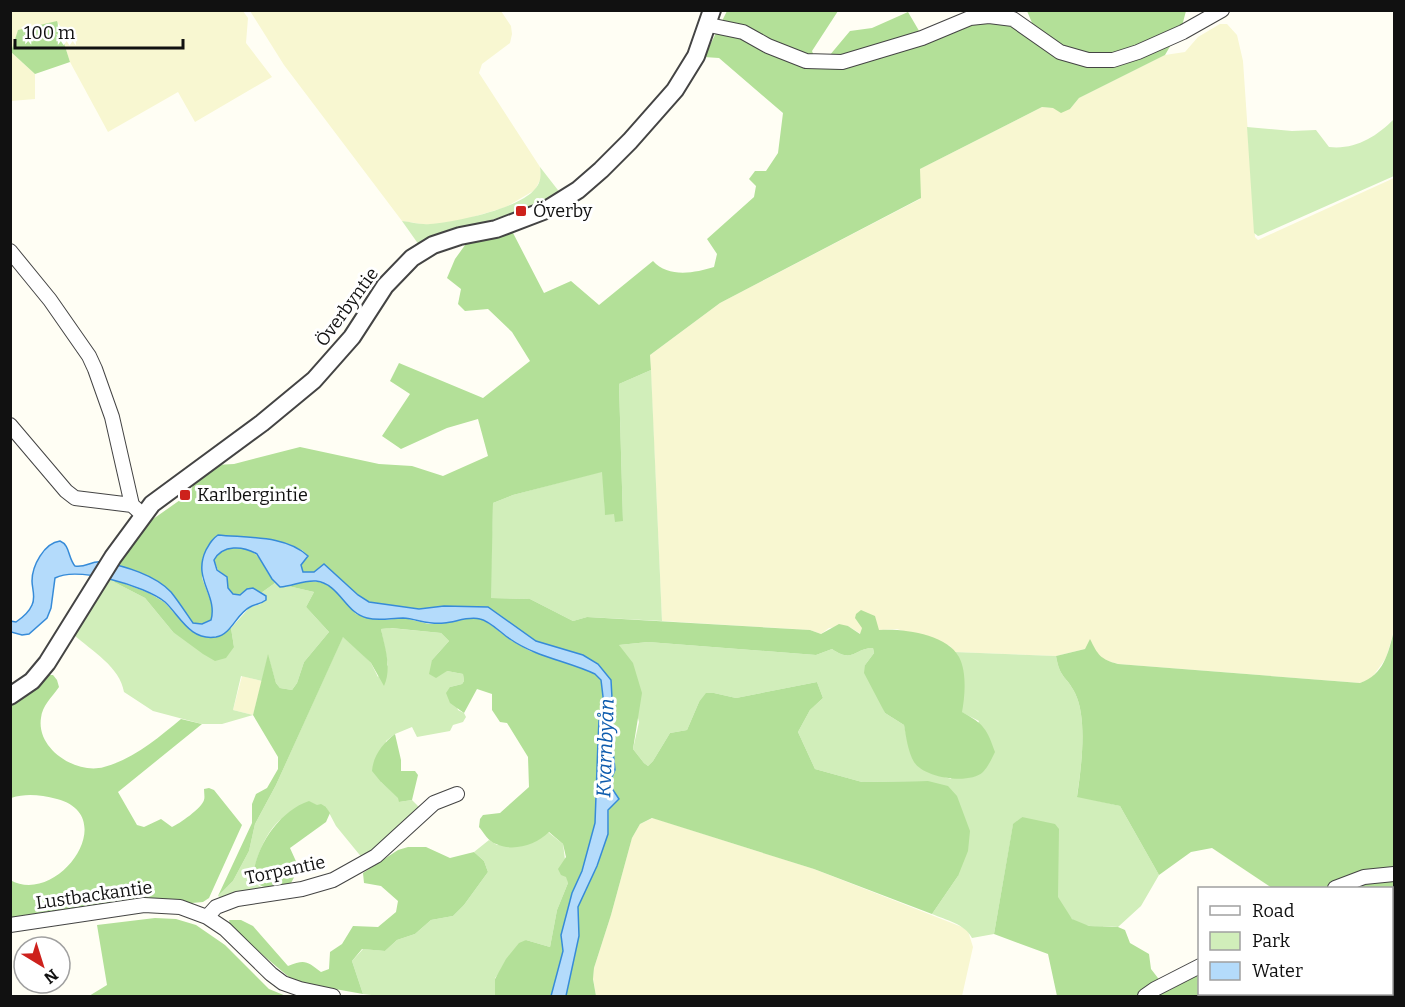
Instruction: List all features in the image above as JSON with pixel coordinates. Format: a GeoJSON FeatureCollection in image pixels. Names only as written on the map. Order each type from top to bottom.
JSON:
{"type":"FeatureCollection","features":[{"type":"Feature","properties":{"kind":"street"},"geometry":{"type":"LineString","coordinates":[[710,18],[768,46],[806,61],[842,62],[922,38],[970,18],[989,16],[1013,19],[1060,52],[1088,60],[1113,60],[1147,48],[1222,10]]}},
{"type":"Feature","properties":{"kind":"street","name":"Överbyntie"},"geometry":{"type":"LineString","coordinates":[[10,696],[32,681],[47,663],[113,557],[138,510],[152,504],[262,423],[314,380],[352,337],[390,280],[412,258],[433,245],[460,236],[496,229],[546,210],[578,190],[630,141],[675,90],[696,56],[710,18]]}},
{"type":"Feature","properties":{"kind":"street"},"geometry":{"type":"LineString","coordinates":[[10,251],[50,300],[92,363],[112,417],[138,510],[75,498],[66,491],[10,425]]}},
{"type":"Feature","properties":{"kind":"street","name":"Torpantie"},"geometry":{"type":"LineString","coordinates":[[207,917],[216,908],[237,899],[302,889],[333,880],[376,856],[434,803],[457,794]]}},
{"type":"Feature","properties":{"kind":"street"},"geometry":{"type":"LineString","coordinates":[[1338,887],[1364,877],[1395,874]]}},
{"type":"Feature","properties":{"kind":"street","name":"Lustbackantie"},"geometry":{"type":"LineString","coordinates":[[10,925],[144,905],[180,907],[207,917],[225,929],[283,983],[333,996]]}},
{"type":"Feature","properties":{"kind":"street"},"geometry":{"type":"LineString","coordinates":[[1145,996],[1198,967]]}},
{"type":"Feature","properties":{"kind":"green space"},"geometry":{"type":"Polygon","coordinates":[[[11,11],[243,11],[248,18],[246,43],[272,77],[195,122],[178,92],[108,132],[70,62],[57,22],[11,52],[11,11]]]}},
{"type":"Feature","properties":{"kind":"green space"},"geometry":{"type":"Polygon","coordinates":[[[250,11],[501,11],[511,26],[510,43],[482,64],[479,73],[540,167],[541,178],[535,190],[506,207],[463,220],[428,225],[402,221],[284,65],[250,11]]]}},
{"type":"Feature","properties":{"kind":"green space"},"geometry":{"type":"Polygon","coordinates":[[[727,11],[838,11],[812,51],[819,68],[850,31],[872,28],[908,12],[925,41],[970,22],[987,21],[1035,30],[1027,11],[1186,11],[1182,26],[1165,55],[1079,98],[1070,109],[1061,113],[1053,108],[1042,107],[920,169],[921,198],[720,303],[650,355],[651,370],[619,384],[623,521],[615,522],[614,514],[605,515],[602,472],[513,495],[493,503],[491,598],[530,599],[573,621],[587,617],[810,630],[821,634],[839,624],[848,626],[860,634],[862,628],[855,618],[861,610],[875,616],[879,630],[900,630],[923,634],[953,649],[962,663],[964,677],[962,712],[984,728],[995,752],[983,772],[968,778],[937,776],[919,768],[910,754],[904,725],[885,713],[864,673],[865,665],[874,653],[873,648],[850,655],[832,649],[816,655],[648,642],[619,645],[633,663],[642,693],[633,749],[648,766],[670,733],[687,730],[699,702],[706,693],[736,698],[817,682],[823,698],[810,710],[798,732],[815,769],[862,782],[928,781],[948,786],[957,796],[970,831],[968,851],[958,876],[932,914],[814,869],[652,818],[640,824],[632,838],[594,968],[596,996],[566,996],[579,936],[578,907],[597,866],[608,834],[609,784],[615,770],[609,713],[612,698],[611,680],[583,655],[536,641],[488,607],[444,606],[419,609],[369,602],[314,572],[303,572],[301,565],[308,556],[302,550],[291,546],[218,535],[202,559],[202,578],[214,610],[211,620],[202,624],[193,623],[162,586],[143,575],[117,566],[146,524],[190,493],[195,480],[215,465],[234,464],[300,447],[379,464],[412,466],[443,476],[488,456],[478,419],[447,428],[401,449],[382,436],[410,394],[390,381],[399,363],[483,398],[530,361],[512,332],[488,309],[465,311],[458,304],[461,289],[447,278],[455,259],[468,241],[512,231],[544,293],[571,281],[599,305],[653,261],[666,270],[682,273],[714,267],[717,254],[707,239],[754,197],[756,186],[749,179],[755,171],[766,171],[778,153],[783,113],[719,58],[704,57],[727,11]]]}},
{"type":"Feature","properties":{"kind":"green space"},"geometry":{"type":"Polygon","coordinates":[[[57,21],[70,62],[35,74],[11,52],[18,30],[57,21]]]}},
{"type":"Feature","properties":{"kind":"green space"},"geometry":{"type":"Polygon","coordinates":[[[1220,24],[1227,24],[1237,35],[1243,61],[1255,237],[1258,240],[1394,178],[1394,631],[1386,658],[1371,679],[1360,683],[1118,664],[1085,649],[1056,656],[954,652],[950,646],[897,629],[862,628],[861,634],[848,626],[829,628],[821,634],[810,630],[662,621],[650,355],[720,303],[920,199],[920,169],[1042,107],[1070,109],[1079,98],[1165,55],[1185,52],[1198,37],[1220,24]]]}},
{"type":"Feature","properties":{"kind":"green space"},"geometry":{"type":"Polygon","coordinates":[[[11,52],[35,74],[35,99],[11,101],[11,52]]]}},
{"type":"Feature","properties":{"kind":"green space"},"geometry":{"type":"Polygon","coordinates":[[[1394,119],[1394,176],[1261,235],[1254,233],[1247,127],[1292,131],[1316,130],[1329,147],[1339,147],[1356,144],[1372,137],[1394,119]]]}},
{"type":"Feature","properties":{"kind":"green space"},"geometry":{"type":"Polygon","coordinates":[[[540,167],[561,194],[552,200],[491,220],[485,225],[419,245],[402,221],[423,224],[441,223],[486,213],[515,203],[535,189],[540,179],[540,167]]]}},
{"type":"Feature","properties":{"kind":"green space"},"geometry":{"type":"Polygon","coordinates":[[[651,370],[662,621],[587,617],[573,621],[530,599],[490,598],[493,503],[513,495],[603,471],[605,514],[615,513],[623,521],[619,384],[651,370]]]}},
{"type":"Feature","properties":{"kind":"green space"},"geometry":{"type":"Polygon","coordinates":[[[231,548],[255,554],[275,583],[261,593],[253,588],[247,589],[240,595],[233,594],[228,588],[227,577],[218,570],[214,560],[218,553],[231,548]]]}},
{"type":"Feature","properties":{"kind":"green space"},"geometry":{"type":"Polygon","coordinates":[[[107,579],[115,580],[114,582],[145,598],[173,632],[234,647],[231,628],[250,607],[261,604],[265,596],[261,593],[275,583],[280,587],[288,586],[314,592],[306,607],[329,632],[304,662],[297,683],[292,690],[280,688],[276,683],[268,656],[262,681],[241,676],[233,710],[253,715],[222,724],[202,724],[153,711],[124,692],[111,667],[74,635],[107,579]]]}},
{"type":"Feature","properties":{"kind":"green space"},"geometry":{"type":"Polygon","coordinates":[[[115,580],[149,593],[164,602],[191,631],[217,637],[231,628],[234,647],[226,658],[215,661],[173,632],[145,598],[114,582],[115,580]]]}},
{"type":"Feature","properties":{"kind":"green space"},"geometry":{"type":"Polygon","coordinates":[[[307,581],[328,585],[336,590],[356,614],[367,618],[385,620],[404,618],[429,624],[471,618],[483,619],[512,641],[530,651],[583,668],[601,680],[604,705],[599,721],[595,823],[561,935],[563,951],[551,996],[495,996],[495,979],[506,959],[519,943],[526,940],[550,947],[557,910],[568,883],[566,877],[561,875],[558,869],[566,857],[563,844],[549,832],[531,844],[517,847],[503,846],[491,841],[479,827],[483,815],[500,813],[529,787],[528,757],[507,723],[500,722],[492,710],[492,694],[477,689],[464,713],[450,703],[446,693],[450,687],[462,684],[463,674],[447,671],[436,678],[429,674],[432,660],[449,641],[441,633],[381,629],[388,665],[384,686],[371,663],[343,637],[276,785],[255,824],[249,851],[233,881],[218,896],[252,823],[252,804],[256,794],[267,788],[278,769],[278,757],[253,715],[268,654],[276,683],[280,688],[292,690],[297,683],[304,662],[329,632],[306,607],[314,592],[288,586],[307,581]]]}},
{"type":"Feature","properties":{"kind":"green space"},"geometry":{"type":"Polygon","coordinates":[[[381,629],[441,633],[449,641],[432,660],[447,671],[463,674],[462,684],[450,687],[458,710],[466,717],[463,722],[453,725],[450,731],[417,737],[412,727],[395,734],[386,741],[381,782],[399,798],[399,802],[412,800],[422,810],[363,859],[336,826],[326,807],[284,818],[270,832],[261,848],[256,864],[253,880],[259,886],[267,889],[221,898],[218,896],[233,881],[249,851],[255,824],[276,785],[343,636],[371,663],[378,677],[388,665],[381,629]]]}},
{"type":"Feature","properties":{"kind":"green space"},"geometry":{"type":"Polygon","coordinates":[[[1394,631],[1394,996],[1057,996],[1048,954],[994,934],[1013,824],[1022,817],[1055,824],[1059,829],[1058,897],[1072,919],[1089,926],[1118,927],[1125,930],[1130,943],[1149,954],[1151,969],[1168,991],[1198,975],[1198,995],[1393,995],[1393,887],[1270,887],[1212,848],[1191,852],[1159,875],[1120,806],[1077,797],[1082,744],[1081,716],[1075,693],[1061,673],[1056,656],[1085,649],[1090,639],[1100,656],[1118,664],[1360,683],[1375,675],[1387,655],[1394,631]]]}},
{"type":"Feature","properties":{"kind":"green space"},"geometry":{"type":"Polygon","coordinates":[[[648,642],[816,655],[832,649],[850,655],[873,648],[874,653],[865,665],[885,713],[904,725],[913,756],[921,767],[951,779],[979,721],[961,712],[963,680],[960,664],[954,652],[1056,656],[1061,673],[1075,693],[1081,716],[1082,744],[1077,796],[1120,806],[1159,875],[1141,906],[1118,927],[1088,926],[1077,922],[1066,912],[1059,901],[1022,817],[1013,825],[994,934],[972,938],[960,926],[932,914],[958,876],[928,781],[862,782],[815,769],[798,732],[810,710],[823,698],[817,682],[736,698],[714,693],[699,702],[687,730],[670,733],[653,761],[648,766],[644,763],[633,749],[639,722],[619,645],[648,642]]]}},
{"type":"Feature","properties":{"kind":"green space"},"geometry":{"type":"Polygon","coordinates":[[[47,675],[53,675],[59,687],[43,710],[41,729],[45,740],[60,757],[82,767],[104,767],[125,759],[145,747],[181,719],[202,724],[118,792],[137,825],[144,827],[161,819],[172,827],[199,807],[204,800],[204,789],[214,790],[242,825],[209,898],[203,902],[11,919],[10,880],[28,885],[47,881],[63,871],[76,856],[83,839],[84,823],[76,808],[45,796],[28,795],[11,798],[11,705],[25,697],[47,675]]]}},
{"type":"Feature","properties":{"kind":"green space"},"geometry":{"type":"Polygon","coordinates":[[[242,676],[262,681],[253,715],[233,710],[242,676]]]}},
{"type":"Feature","properties":{"kind":"green space"},"geometry":{"type":"Polygon","coordinates":[[[395,734],[401,771],[415,771],[418,775],[412,800],[399,802],[398,798],[372,771],[379,750],[395,734]]]}},
{"type":"Feature","properties":{"kind":"green space"},"geometry":{"type":"Polygon","coordinates":[[[309,801],[326,807],[330,813],[326,822],[290,848],[299,868],[290,885],[270,888],[262,886],[253,880],[254,868],[263,844],[278,822],[298,806],[309,801]]]}},
{"type":"Feature","properties":{"kind":"green space"},"geometry":{"type":"Polygon","coordinates":[[[653,818],[814,869],[962,927],[968,931],[973,947],[962,996],[596,996],[594,968],[632,838],[640,824],[653,818]]]}},
{"type":"Feature","properties":{"kind":"green space"},"geometry":{"type":"Polygon","coordinates":[[[548,832],[563,844],[568,883],[557,910],[550,947],[526,940],[495,978],[495,996],[363,994],[352,961],[363,949],[385,951],[397,940],[415,934],[431,920],[453,916],[488,872],[484,861],[474,852],[489,840],[497,845],[548,832]]]}},
{"type":"Feature","properties":{"kind":"green space"},"geometry":{"type":"Polygon","coordinates":[[[408,847],[426,847],[450,858],[474,852],[484,861],[488,872],[453,916],[431,920],[415,934],[397,940],[385,951],[362,949],[352,961],[363,994],[307,984],[290,978],[231,928],[229,920],[241,920],[253,926],[288,966],[302,962],[309,963],[321,972],[329,969],[330,952],[342,944],[353,926],[378,927],[396,912],[398,901],[381,886],[364,883],[363,873],[398,850],[408,847]]]}},
{"type":"Feature","properties":{"kind":"green space"},"geometry":{"type":"Polygon","coordinates":[[[155,918],[176,919],[196,925],[225,945],[269,989],[286,996],[89,996],[107,985],[97,925],[155,918]]]}},
{"type":"Feature","properties":{"kind":"water","name":"Kvarnbyån"},"geometry":{"type":"Polygon","coordinates":[[[218,535],[266,539],[289,544],[308,556],[301,565],[303,572],[314,572],[324,564],[369,602],[419,609],[444,606],[488,607],[536,641],[583,655],[598,664],[611,680],[612,698],[609,713],[615,770],[609,784],[619,799],[608,810],[608,834],[597,866],[578,907],[579,936],[566,996],[551,996],[563,951],[561,935],[595,823],[599,721],[604,705],[601,680],[595,674],[530,650],[510,639],[488,622],[476,618],[428,623],[403,618],[367,618],[353,611],[331,587],[324,583],[311,581],[280,587],[272,579],[257,554],[240,548],[228,549],[218,555],[214,560],[217,570],[227,577],[228,588],[233,594],[240,595],[247,589],[253,588],[266,596],[266,600],[245,610],[226,632],[216,637],[199,635],[192,631],[165,602],[143,590],[95,576],[79,574],[55,578],[51,608],[47,618],[29,634],[11,632],[10,621],[16,622],[21,619],[33,602],[32,581],[40,556],[49,546],[60,541],[66,545],[75,566],[102,562],[139,572],[157,581],[171,592],[193,623],[202,624],[211,620],[211,603],[203,578],[202,560],[209,545],[218,535]]]}},
{"type":"Feature","properties":{"kind":"place","name":"Överby"},"geometry":{"type":"Point","coordinates":[521,211]}},
{"type":"Feature","properties":{"kind":"place","name":"Karlbergintie"},"geometry":{"type":"Point","coordinates":[185,495]}}]}
